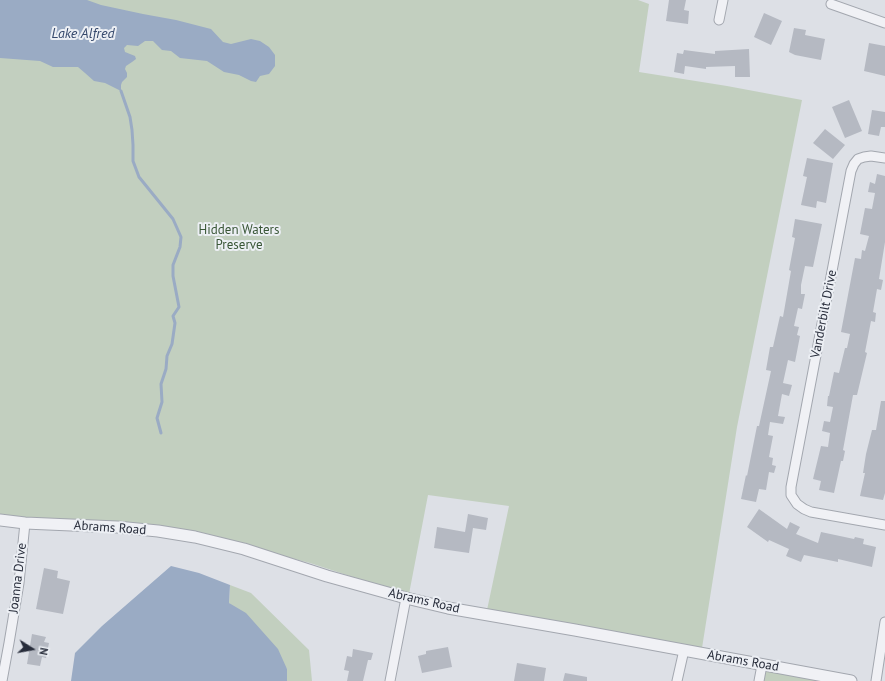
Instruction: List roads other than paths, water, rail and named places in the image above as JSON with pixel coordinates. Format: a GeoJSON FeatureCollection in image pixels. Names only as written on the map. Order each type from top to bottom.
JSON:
{"type":"FeatureCollection","features":[{"type":"Feature","properties":{"kind":"street"},"geometry":{"type":"LineString","coordinates":[[719,20],[723,0]]}},
{"type":"Feature","properties":{"kind":"street"},"geometry":{"type":"LineString","coordinates":[[831,4],[885,23]]}},
{"type":"Feature","properties":{"kind":"street","name":"Vanderbilt Drive"},"geometry":{"type":"LineString","coordinates":[[885,158],[864,156],[858,159],[851,171],[790,487],[792,498],[797,504],[811,512],[885,525]]}},
{"type":"Feature","properties":{"kind":"street","name":"Abrams Road"},"geometry":{"type":"LineString","coordinates":[[0,520],[25,523],[117,527],[158,531],[244,549],[327,576],[448,608],[851,681]]}},
{"type":"Feature","properties":{"kind":"street","name":"Joanna Drive"},"geometry":{"type":"LineString","coordinates":[[2,681],[18,583],[25,523]]}},
{"type":"Feature","properties":{"kind":"street"},"geometry":{"type":"LineString","coordinates":[[390,681],[406,598]]}},
{"type":"Feature","properties":{"kind":"street"},"geometry":{"type":"LineString","coordinates":[[876,681],[885,622]]}},
{"type":"Feature","properties":{"kind":"street"},"geometry":{"type":"LineString","coordinates":[[677,681],[684,650]]}},
{"type":"Feature","properties":{"kind":"street"},"geometry":{"type":"LineString","coordinates":[[759,681],[762,665]]}},
{"type":"Feature","properties":{"kind":"water","name":"Lake Alfred"},"geometry":{"type":"Polygon","coordinates":[[[0,0],[87,0],[101,5],[176,20],[211,29],[223,42],[231,44],[251,39],[260,41],[269,47],[275,55],[275,66],[269,74],[260,76],[256,82],[239,75],[224,72],[207,61],[180,58],[171,51],[162,50],[153,41],[145,41],[138,46],[127,45],[124,48],[125,52],[135,56],[136,59],[126,66],[125,69],[127,77],[122,82],[121,91],[105,83],[94,81],[78,67],[53,67],[40,61],[0,58],[0,0]]]}},
{"type":"Feature","properties":{"kind":"water"},"geometry":{"type":"Polygon","coordinates":[[[171,566],[199,573],[230,585],[229,603],[246,613],[278,649],[287,669],[287,681],[71,681],[75,653],[102,626],[171,566]]]}},
{"type":"Feature","properties":{"kind":"waterway"},"geometry":{"type":"LineString","coordinates":[[121,91],[130,117],[133,161],[139,177],[173,219],[181,237],[180,247],[173,265],[173,276],[179,307],[173,316],[175,323],[172,344],[167,356],[166,369],[161,384],[162,402],[157,418],[161,433]]}},
{"type":"Feature","properties":{"kind":"park label","name":"Hidden Waters Preserve"},"geometry":{"type":"Point","coordinates":[239,238]}}]}
